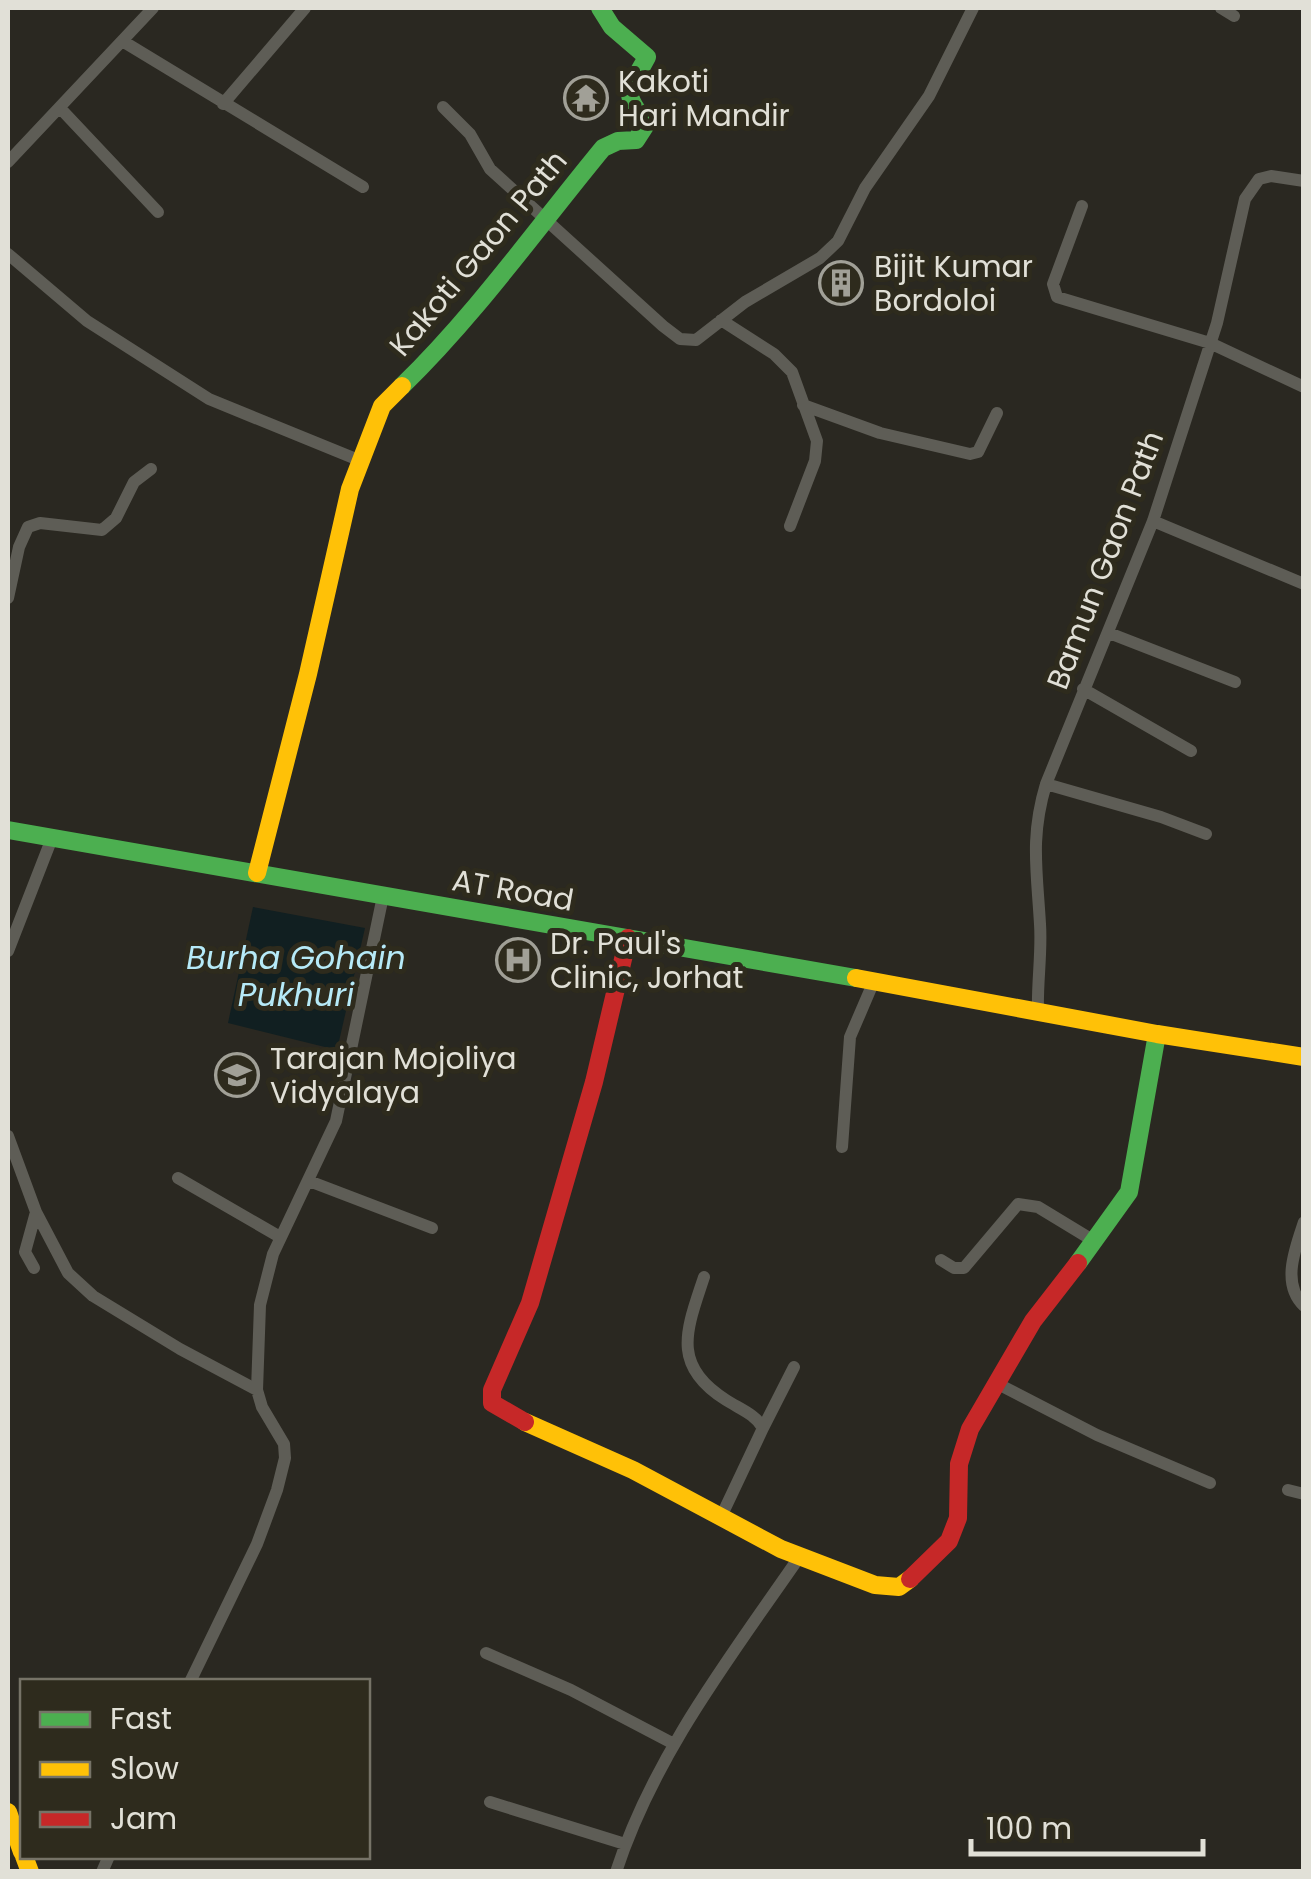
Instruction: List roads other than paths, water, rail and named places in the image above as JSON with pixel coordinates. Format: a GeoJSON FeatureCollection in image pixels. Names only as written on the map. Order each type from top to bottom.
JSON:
{"type":"FeatureCollection","features":[{"type":"Feature","properties":{"kind":"main road","name":"Kakoti Gaon Path"},"geometry":{"type":"LineString","coordinates":[[257,873],[342,522],[382,406],[450,340],[603,148],[636,140],[647,123],[630,103],[628,93],[647,56],[612,26],[600,8]]}},
{"type":"Feature","properties":{"kind":"main road","name":"AT Road"},"geometry":{"type":"LineString","coordinates":[[8,830],[1304,1057]]}},
{"type":"Feature","properties":{"kind":"main road"},"geometry":{"type":"LineString","coordinates":[[628,938],[594,1082],[550,1237],[530,1303],[491,1397],[501,1411],[633,1470],[720,1519],[875,1585],[899,1587],[949,1541],[958,1518],[963,1446],[1034,1321],[1129,1192],[1157,1034]]}},
{"type":"Feature","properties":{"kind":"main road"},"geometry":{"type":"LineString","coordinates":[[8,1812],[20,1846]]}},
{"type":"Feature","properties":{"kind":"street"},"geometry":{"type":"LineString","coordinates":[[8,162],[153,8]]}},
{"type":"Feature","properties":{"kind":"street"},"geometry":{"type":"LineString","coordinates":[[223,104],[305,8]]}},
{"type":"Feature","properties":{"kind":"street"},"geometry":{"type":"LineString","coordinates":[[443,107],[470,134],[490,169],[680,339],[696,340],[755,296],[820,258],[838,241],[865,188],[929,96],[973,8]]}},
{"type":"Feature","properties":{"kind":"street"},"geometry":{"type":"LineString","coordinates":[[1221,8],[1234,16]]}},
{"type":"Feature","properties":{"kind":"street"},"geometry":{"type":"LineString","coordinates":[[124,42],[363,186]]}},
{"type":"Feature","properties":{"kind":"street"},"geometry":{"type":"LineString","coordinates":[[60,108],[158,212]]}},
{"type":"Feature","properties":{"kind":"street","name":"Bamun Gaon Path"},"geometry":{"type":"LineString","coordinates":[[1038,1011],[1040,924],[1034,862],[1037,822],[1046,784],[1153,521],[1210,344],[1245,198],[1259,179],[1271,176],[1304,181]]}},
{"type":"Feature","properties":{"kind":"street"},"geometry":{"type":"LineString","coordinates":[[1082,206],[1053,284],[1057,297],[1210,344],[1304,388]]}},
{"type":"Feature","properties":{"kind":"street"},"geometry":{"type":"LineString","coordinates":[[8,254],[88,321],[210,399],[361,461]]}},
{"type":"Feature","properties":{"kind":"street"},"geometry":{"type":"LineString","coordinates":[[721,320],[785,363],[792,372],[817,441],[817,451],[790,526]]}},
{"type":"Feature","properties":{"kind":"street"},"geometry":{"type":"LineString","coordinates":[[803,405],[880,432],[970,454],[978,452],[997,413]]}},
{"type":"Feature","properties":{"kind":"street"},"geometry":{"type":"LineString","coordinates":[[8,598],[19,546],[28,527],[40,523],[102,530],[116,518],[134,482],[151,468]]}},
{"type":"Feature","properties":{"kind":"street"},"geometry":{"type":"LineString","coordinates":[[1153,521],[1304,584]]}},
{"type":"Feature","properties":{"kind":"street"},"geometry":{"type":"LineString","coordinates":[[1109,633],[1235,682]]}},
{"type":"Feature","properties":{"kind":"street"},"geometry":{"type":"LineString","coordinates":[[1083,689],[1190,751]]}},
{"type":"Feature","properties":{"kind":"street"},"geometry":{"type":"LineString","coordinates":[[1046,784],[1206,834]]}},
{"type":"Feature","properties":{"kind":"street"},"geometry":{"type":"LineString","coordinates":[[8,951],[52,838]]}},
{"type":"Feature","properties":{"kind":"street"},"geometry":{"type":"LineString","coordinates":[[191,1679],[256,1544],[282,1471],[284,1444],[257,1390],[260,1304],[280,1237],[336,1121],[383,896]]}},
{"type":"Feature","properties":{"kind":"street"},"geometry":{"type":"LineString","coordinates":[[842,1147],[850,1036],[874,982]]}},
{"type":"Feature","properties":{"kind":"street"},"geometry":{"type":"LineString","coordinates":[[8,1136],[36,1212],[68,1273],[80,1286],[180,1349],[257,1390]]}},
{"type":"Feature","properties":{"kind":"street"},"geometry":{"type":"LineString","coordinates":[[178,1178],[280,1237]]}},
{"type":"Feature","properties":{"kind":"street"},"geometry":{"type":"LineString","coordinates":[[308,1181],[432,1228]]}},
{"type":"Feature","properties":{"kind":"street"},"geometry":{"type":"LineString","coordinates":[[941,1260],[954,1268],[964,1268],[1018,1204],[1038,1208],[1094,1241]]}},
{"type":"Feature","properties":{"kind":"street"},"geometry":{"type":"LineString","coordinates":[[34,1268],[25,1252],[36,1212]]}},
{"type":"Feature","properties":{"kind":"street"},"geometry":{"type":"LineString","coordinates":[[1304,1222],[1291,1270],[1298,1301],[1304,1306]]}},
{"type":"Feature","properties":{"kind":"street"},"geometry":{"type":"LineString","coordinates":[[704,1276],[687,1340],[692,1368],[716,1394],[752,1414],[763,1428]]}},
{"type":"Feature","properties":{"kind":"street"},"geometry":{"type":"LineString","coordinates":[[720,1519],[794,1366]]}},
{"type":"Feature","properties":{"kind":"street"},"geometry":{"type":"LineString","coordinates":[[998,1384],[1097,1435],[1210,1482]]}},
{"type":"Feature","properties":{"kind":"street"},"geometry":{"type":"LineString","coordinates":[[1288,1490],[1304,1494]]}},
{"type":"Feature","properties":{"kind":"street"},"geometry":{"type":"LineString","coordinates":[[616,1872],[625,1844],[674,1744],[800,1556]]}},
{"type":"Feature","properties":{"kind":"street"},"geometry":{"type":"LineString","coordinates":[[486,1653],[571,1690],[674,1744]]}},
{"type":"Feature","properties":{"kind":"street"},"geometry":{"type":"LineString","coordinates":[[490,1802],[625,1844]]}},
{"type":"Feature","properties":{"kind":"water","name":"Burha Gohain Pukhuri"},"geometry":{"type":"Polygon","coordinates":[[[253,907],[365,928],[337,1050],[228,1023],[253,907]]]}},
{"type":"Feature","properties":{"kind":"place","name":"Kakoti Hari Mandir"},"geometry":{"type":"Point","coordinates":[586,98]}},
{"type":"Feature","properties":{"kind":"place","name":"Bijit Kumar Bordoloi"},"geometry":{"type":"Point","coordinates":[841,283]}},
{"type":"Feature","properties":{"kind":"place","name":"Dr. Paul's Clinic, Jorhat"},"geometry":{"type":"Point","coordinates":[518,960]}},
{"type":"Feature","properties":{"kind":"place","name":"Tarajan Mojoliya Vidyalaya"},"geometry":{"type":"Point","coordinates":[237,1075]}}]}
